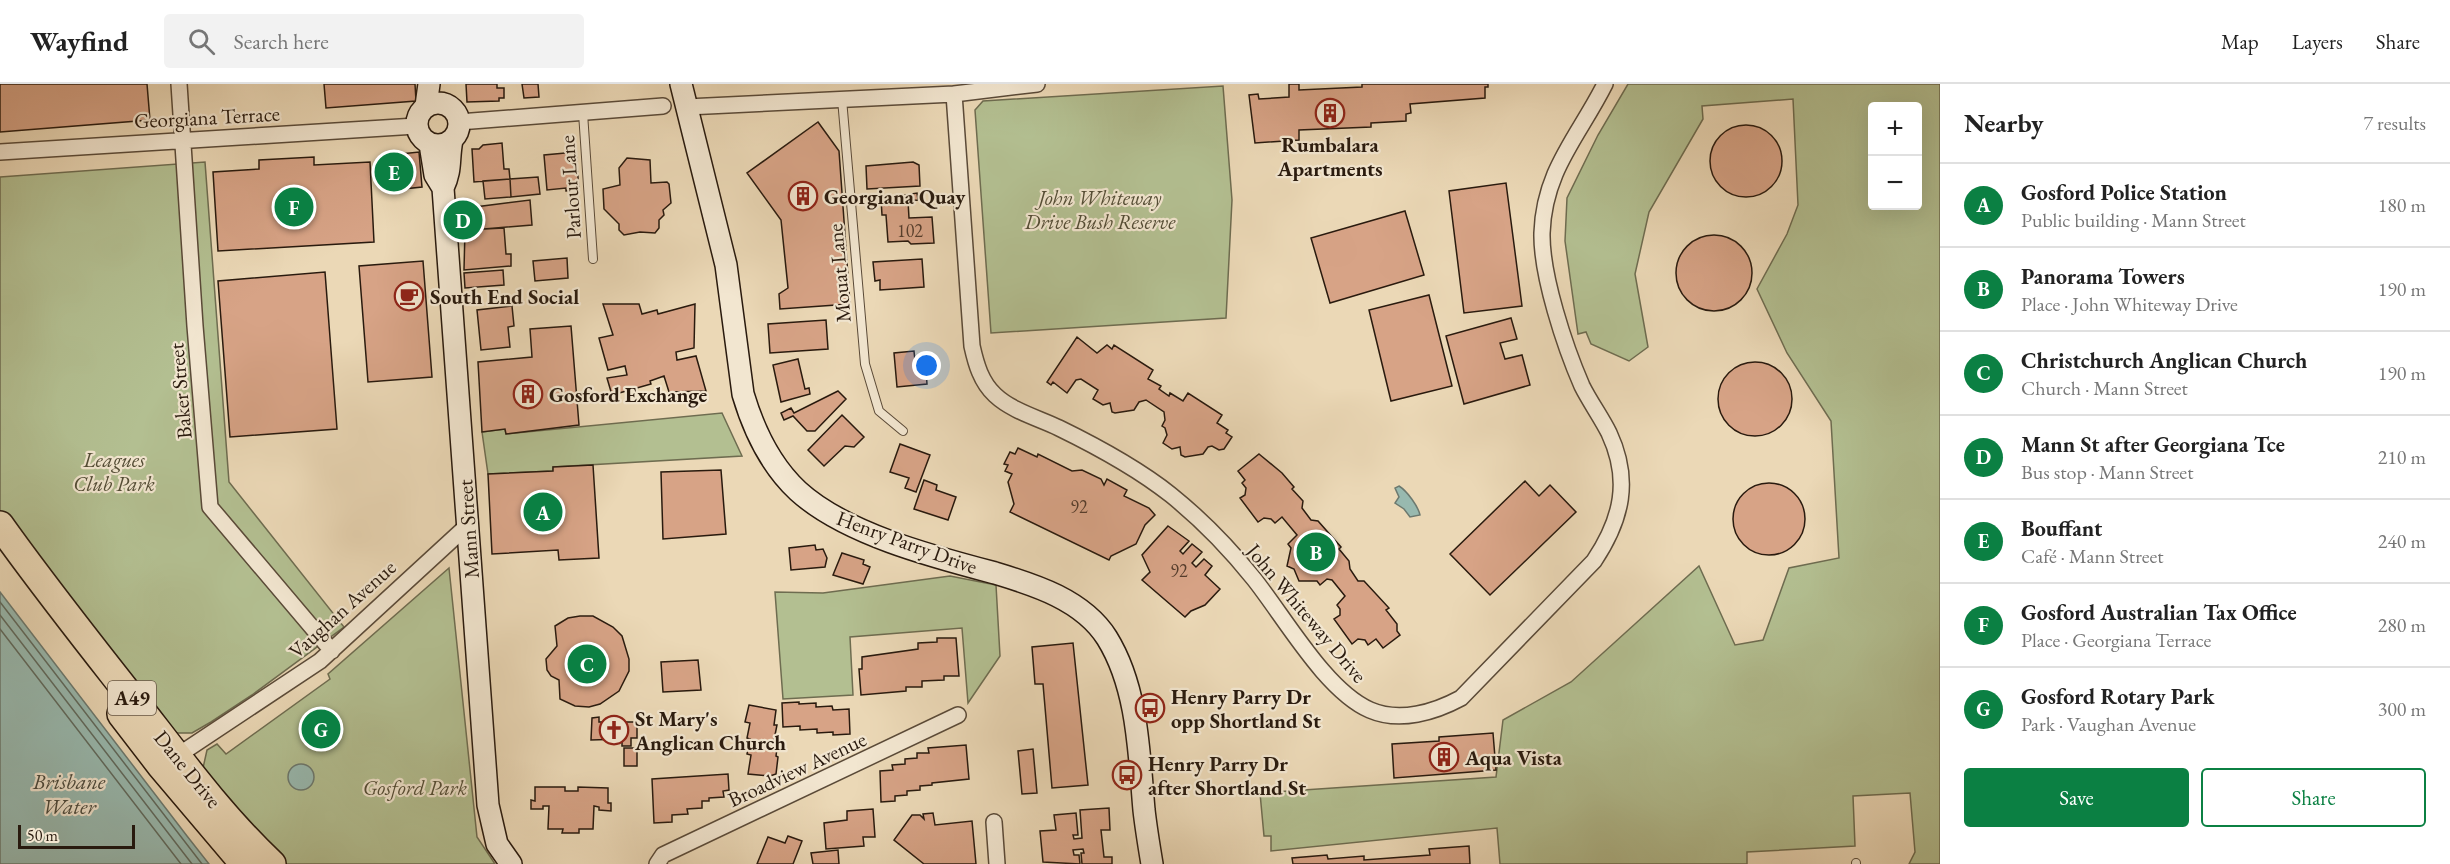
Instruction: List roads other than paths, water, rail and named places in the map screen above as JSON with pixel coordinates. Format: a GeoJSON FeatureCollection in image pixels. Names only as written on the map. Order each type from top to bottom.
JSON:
{"type":"FeatureCollection","features":[{"type":"Feature","properties":{"kind":"highway","name":"Dane Drive"},"geometry":{"type":"LineString","coordinates":[[0,525],[33,572],[177,756],[239,833],[272,864]]}},
{"type":"Feature","properties":{"kind":"highway","name":"Dane Drive"},"geometry":{"type":"LineString","coordinates":[[0,555],[161,766],[244,864]]}},
{"type":"Feature","properties":{"kind":"main road","name":"Mann Street"},"geometry":{"type":"LineString","coordinates":[[429,84],[446,118]]}},
{"type":"Feature","properties":{"kind":"main road","name":"Mann Street"},"geometry":{"type":"LineString","coordinates":[[441,84],[450,172],[443,188]]}},
{"type":"Feature","properties":{"kind":"main road","name":"Henry Parry Drive"},"geometry":{"type":"LineString","coordinates":[[681,84],[726,266],[743,394],[756,432],[774,464],[799,492],[846,522],[902,544],[1036,586],[1071,604],[1096,625],[1114,652],[1128,688],[1136,730],[1144,814],[1152,864]]}},
{"type":"Feature","properties":{"kind":"main road"},"geometry":{"type":"LineString","coordinates":[[419,113],[446,118],[440,145],[430,144],[422,138],[416,126],[419,113]]}},
{"type":"Feature","properties":{"kind":"main road","name":"Mann Street"},"geometry":{"type":"LineString","coordinates":[[430,144],[435,175],[443,188],[489,815],[497,844],[511,864]]}},
{"type":"Feature","properties":{"kind":"main road","name":"Henry Parry Drive"},"geometry":{"type":"LineString","coordinates":[[1143,864],[1144,814]]}},
{"type":"Feature","properties":{"kind":"street","name":"Baker Street"},"geometry":{"type":"LineString","coordinates":[[180,84],[182,140],[210,507],[332,651]]}},
{"type":"Feature","properties":{"kind":"street"},"geometry":{"type":"LineString","coordinates":[[687,108],[954,94],[1037,84]]}},
{"type":"Feature","properties":{"kind":"street","name":"John Whiteway Drive"},"geometry":{"type":"LineString","coordinates":[[954,94],[972,346],[982,379],[994,394],[1009,405],[1097,447],[1171,495],[1198,519],[1253,578],[1337,687],[1355,702],[1373,711],[1395,716],[1418,715],[1441,709],[1461,698],[1594,561],[1610,537],[1619,508],[1622,481],[1617,455],[1608,432],[1583,388],[1572,362],[1546,270],[1542,232],[1544,212],[1555,170],[1605,84]]}},
{"type":"Feature","properties":{"kind":"street"},"geometry":{"type":"LineString","coordinates":[[446,118],[663,106]]}},
{"type":"Feature","properties":{"kind":"street","name":"Georgiana Terrace"},"geometry":{"type":"LineString","coordinates":[[0,152],[416,126]]}},
{"type":"Feature","properties":{"kind":"street","name":"Vaughan Avenue"},"geometry":{"type":"LineString","coordinates":[[177,756],[320,661],[468,525]]}},
{"type":"Feature","properties":{"kind":"street","name":"Broadview Avenue"},"geometry":{"type":"LineString","coordinates":[[657,864],[663,855],[958,715]]}},
{"type":"Feature","properties":{"kind":"street"},"geometry":{"type":"LineString","coordinates":[[994,822],[997,864]]}},
{"type":"Feature","properties":{"kind":"lane","name":"Mouat Lane"},"geometry":{"type":"LineString","coordinates":[[842,99],[865,364],[879,411],[903,431]]}},
{"type":"Feature","properties":{"kind":"lane","name":"Parlour Lane"},"geometry":{"type":"LineString","coordinates":[[583,112],[593,259]]}},
{"type":"Feature","properties":{"kind":"water"},"geometry":{"type":"Polygon","coordinates":[[[1399,486],[1412,499],[1420,515],[1410,517],[1395,503],[1399,497],[1395,488],[1399,486]]]}},
{"type":"Feature","properties":{"kind":"water","name":"Brisbane Water"},"geometry":{"type":"Polygon","coordinates":[[[0,592],[187,836],[209,864],[0,864],[0,592]]]}},
{"type":"Feature","properties":{"kind":"water"},"geometry":{"type":"Polygon","coordinates":[[[301,764],[310,768],[314,777],[310,786],[301,790],[292,786],[288,777],[292,768],[301,764]]]}},
{"type":"Feature","properties":{"kind":"place","name":"Rumbalara Apartments"},"geometry":{"type":"Point","coordinates":[1330,113]}},
{"type":"Feature","properties":{"kind":"place","name":"Bouffant"},"geometry":{"type":"Point","coordinates":[394,172]}},
{"type":"Feature","properties":{"kind":"place","name":"Georgiana Quay"},"geometry":{"type":"Point","coordinates":[803,196]}},
{"type":"Feature","properties":{"kind":"place","name":"Gosford Australian Tax Office"},"geometry":{"type":"Point","coordinates":[294,207]}},
{"type":"Feature","properties":{"kind":"place","name":"Mann St after Georgiana Tce"},"geometry":{"type":"Point","coordinates":[463,220]}},
{"type":"Feature","properties":{"kind":"place","name":"South End Social"},"geometry":{"type":"Point","coordinates":[409,296]}},
{"type":"Feature","properties":{"kind":"place","name":"Gosford Exchange"},"geometry":{"type":"Point","coordinates":[528,394]}},
{"type":"Feature","properties":{"kind":"place","name":"Gosford Police Station"},"geometry":{"type":"Point","coordinates":[543,512]}},
{"type":"Feature","properties":{"kind":"place","name":"Panorama Towers"},"geometry":{"type":"Point","coordinates":[1316,552]}},
{"type":"Feature","properties":{"kind":"place","name":"Christchurch Anglican Church"},"geometry":{"type":"Point","coordinates":[587,664]}},
{"type":"Feature","properties":{"kind":"place","name":"Henry Parry Dr opp Shortland St"},"geometry":{"type":"Point","coordinates":[1150,708]}},
{"type":"Feature","properties":{"kind":"place","name":"Gosford Rotary Park"},"geometry":{"type":"Point","coordinates":[321,729]}},
{"type":"Feature","properties":{"kind":"place","name":"St Mary's Anglican Church"},"geometry":{"type":"Point","coordinates":[614,730]}},
{"type":"Feature","properties":{"kind":"place","name":"Aqua Vista"},"geometry":{"type":"Point","coordinates":[1444,757]}},
{"type":"Feature","properties":{"kind":"place","name":"Henry Parry Dr after Shortland St"},"geometry":{"type":"Point","coordinates":[1127,775]}},
{"type":"Feature","properties":{"kind":"park label","name":"John Whiteway Drive Bush Reserve"},"geometry":{"type":"Point","coordinates":[1100,209]}},
{"type":"Feature","properties":{"kind":"park label","name":"Leagues Club Park"},"geometry":{"type":"Point","coordinates":[114,471]}},
{"type":"Feature","properties":{"kind":"park label","name":"Gosford Park"},"geometry":{"type":"Point","coordinates":[415,787]}}]}
